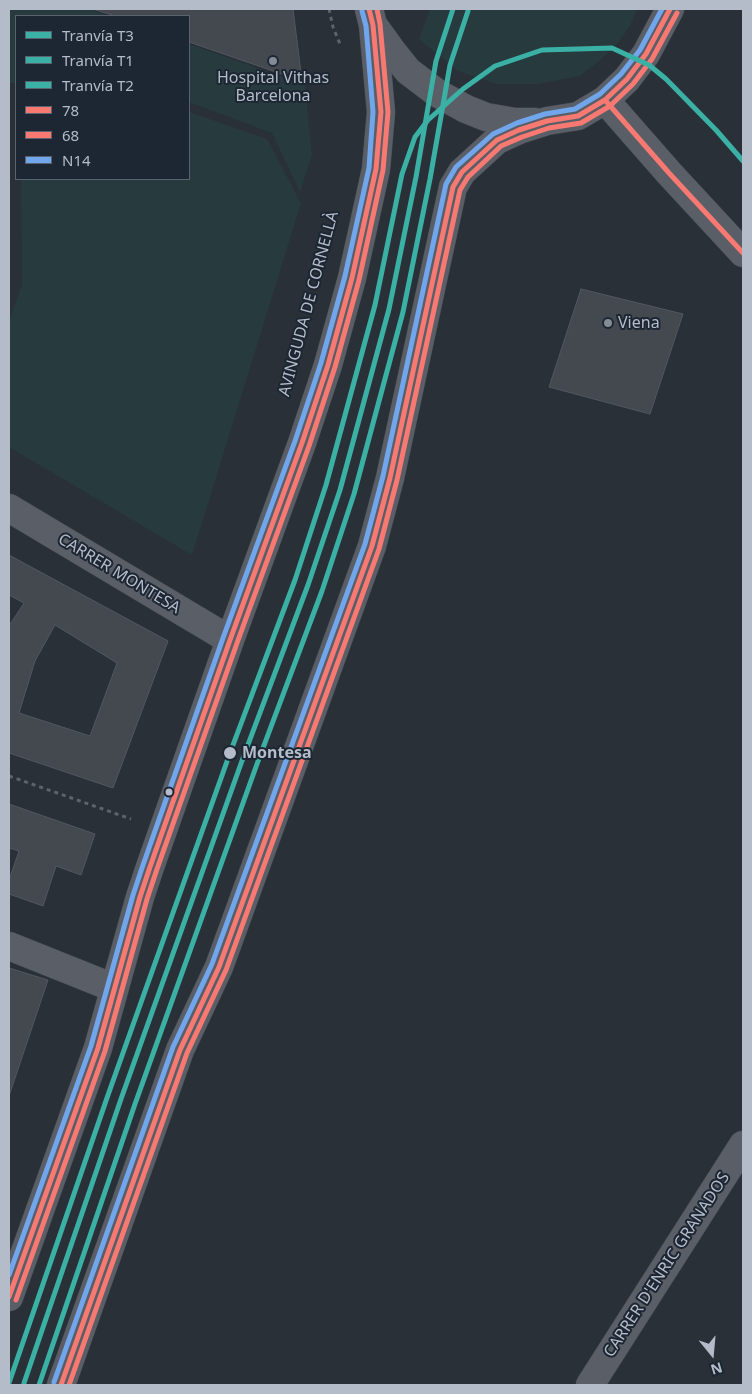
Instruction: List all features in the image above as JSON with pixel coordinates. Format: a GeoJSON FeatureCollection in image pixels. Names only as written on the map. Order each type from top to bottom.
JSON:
{"type":"FeatureCollection","features":[{"type":"Feature","properties":{"kind":"street","name":"AVINGUDA DE CORNELLÀ"},"geometry":{"type":"LineString","coordinates":[[371,17],[392,51],[408,71],[437,93],[466,109],[486,117],[515,122],[547,121],[578,116],[605,100],[627,79],[646,54],[670,9]]}},
{"type":"Feature","properties":{"kind":"street","name":"AVINGUDA DE CORNELLÀ"},"geometry":{"type":"LineString","coordinates":[[9,1297],[98,1048],[140,897],[328,365],[352,278],[376,169],[381,112],[371,17]]}},
{"type":"Feature","properties":{"kind":"street"},"geometry":{"type":"LineString","coordinates":[[605,100],[743,253]]}},
{"type":"Feature","properties":{"kind":"street","name":"AVINGUDA DE CORNELLÀ"},"geometry":{"type":"LineString","coordinates":[[61,1385],[180,1050],[219,968],[372,546],[390,478],[453,187],[462,172],[497,140],[519,130],[547,121]]}},
{"type":"Feature","properties":{"kind":"street","name":"CARRER MONTESA"},"geometry":{"type":"LineString","coordinates":[[9,508],[230,640]]}},
{"type":"Feature","properties":{"kind":"street"},"geometry":{"type":"LineString","coordinates":[[9,946],[114,988]]}},
{"type":"Feature","properties":{"kind":"street","name":"CARRER D'ENRIC GRANADOS"},"geometry":{"type":"LineString","coordinates":[[590,1385],[743,1145]]}},
{"type":"Feature","properties":{"kind":"path"},"geometry":{"type":"LineString","coordinates":[[329,9],[341,46]]}},
{"type":"Feature","properties":{"kind":"path"},"geometry":{"type":"LineString","coordinates":[[9,776],[130,819]]}},
{"type":"Feature","properties":{"kind":"green space"},"geometry":{"type":"Polygon","coordinates":[[[9,9],[88,9],[107,15],[15,15],[15,83],[9,83],[9,9]]]}},
{"type":"Feature","properties":{"kind":"green space"},"geometry":{"type":"Polygon","coordinates":[[[430,9],[637,9],[630,26],[618,43],[580,76],[537,84],[497,84],[458,71],[419,39],[430,9]]]}},
{"type":"Feature","properties":{"kind":"green space"},"geometry":{"type":"Polygon","coordinates":[[[190,44],[305,85],[312,155],[300,192],[272,133],[190,102],[190,44]]]}},
{"type":"Feature","properties":{"kind":"green space"},"geometry":{"type":"Polygon","coordinates":[[[190,112],[267,139],[301,203],[192,555],[9,447],[9,322],[22,284],[21,180],[190,180],[190,112]]]}},
{"type":"Feature","properties":{"kind":"building","name":"Hospital Vithas Barcelona"},"geometry":{"type":"Polygon","coordinates":[[[93,9],[293,9],[302,81],[190,42],[190,15],[112,15],[93,9]]]}},
{"type":"Feature","properties":{"kind":"building"},"geometry":{"type":"Polygon","coordinates":[[[581,289],[683,314],[650,414],[549,387],[581,289]]]}},
{"type":"Feature","properties":{"kind":"building"},"geometry":{"type":"Polygon","coordinates":[[[9,555],[168,641],[113,788],[9,753],[9,626],[24,603],[9,595],[9,555]],[[55,625],[35,661],[19,713],[90,736],[117,663],[55,625]]]}},
{"type":"Feature","properties":{"kind":"building"},"geometry":{"type":"Polygon","coordinates":[[[9,804],[95,834],[81,875],[56,866],[43,906],[9,894],[9,880],[19,851],[9,848],[9,804]]]}},
{"type":"Feature","properties":{"kind":"building"},"geometry":{"type":"Polygon","coordinates":[[[9,968],[48,980],[9,1096],[9,968]]]}},
{"type":"Feature","properties":{"kind":"tram line","name":"T2"},"geometry":{"type":"LineString","coordinates":[[24,1383],[121,1099],[243,758],[308,585],[340,490],[389,309],[416,177],[436,61],[453,9]]}},
{"type":"Feature","properties":{"kind":"tram line","name":"T1"},"geometry":{"type":"LineString","coordinates":[[39,1385],[135,1104],[257,764],[322,591],[354,494],[403,312],[430,179],[450,65],[468,11]]}},
{"type":"Feature","properties":{"kind":"tram line","name":"T3"},"geometry":{"type":"LineString","coordinates":[[9,1383],[108,1095],[230,753],[295,580],[326,485],[375,305],[402,174],[415,137],[428,120],[463,89],[495,66],[542,50],[612,48],[649,65],[666,79],[716,130],[743,161]]}},
{"type":"Feature","properties":{"kind":"transit line","name":"78"},"geometry":{"type":"LineString","coordinates":[[9,1297],[98,1048],[150,867],[302,443],[328,365],[352,278],[376,169],[381,112],[373,25],[369,9]]}},
{"type":"Feature","properties":{"kind":"transit line","name":"68"},"geometry":{"type":"LineString","coordinates":[[16,1300],[105,1051],[157,869],[309,446],[335,367],[359,280],[383,170],[388,112],[377,9]]}},
{"type":"Feature","properties":{"kind":"transit line","name":"N14"},"geometry":{"type":"LineString","coordinates":[[54,1382],[173,1047],[212,964],[365,544],[383,476],[446,184],[456,167],[493,134],[517,123],[545,114],[575,109],[600,94],[621,74],[640,50],[662,9]]}},
{"type":"Feature","properties":{"kind":"transit line","name":"78"},"geometry":{"type":"LineString","coordinates":[[61,1385],[180,1050],[219,967],[372,546],[390,478],[453,187],[462,172],[497,140],[519,130],[547,121],[578,116],[605,100],[627,79],[646,54],[670,9]]}},
{"type":"Feature","properties":{"kind":"transit line","name":"N14"},"geometry":{"type":"LineString","coordinates":[[9,1275],[91,1046],[143,865],[295,441],[321,363],[345,276],[369,168],[373,112],[366,26],[362,11]]}},
{"type":"Feature","properties":{"kind":"transit line","name":"68"},"geometry":{"type":"LineString","coordinates":[[69,1385],[187,1053],[226,970],[379,549],[397,480],[460,190],[468,177],[501,146],[549,128],[581,123],[610,106],[633,84],[652,59],[677,13]]}},
{"type":"Feature","properties":{"kind":"transit line","name":"78"},"geometry":{"type":"LineString","coordinates":[[605,100],[743,253]]}},
{"type":"Feature","properties":{"kind":"place","name":"Hospital Vithas Barcelona"},"geometry":{"type":"Point","coordinates":[273,61]}},
{"type":"Feature","properties":{"kind":"place","name":"Viena"},"geometry":{"type":"Point","coordinates":[608,323]}},
{"type":"Feature","properties":{"kind":"place","name":"Montesa"},"geometry":{"type":"Point","coordinates":[230,753]}}]}
